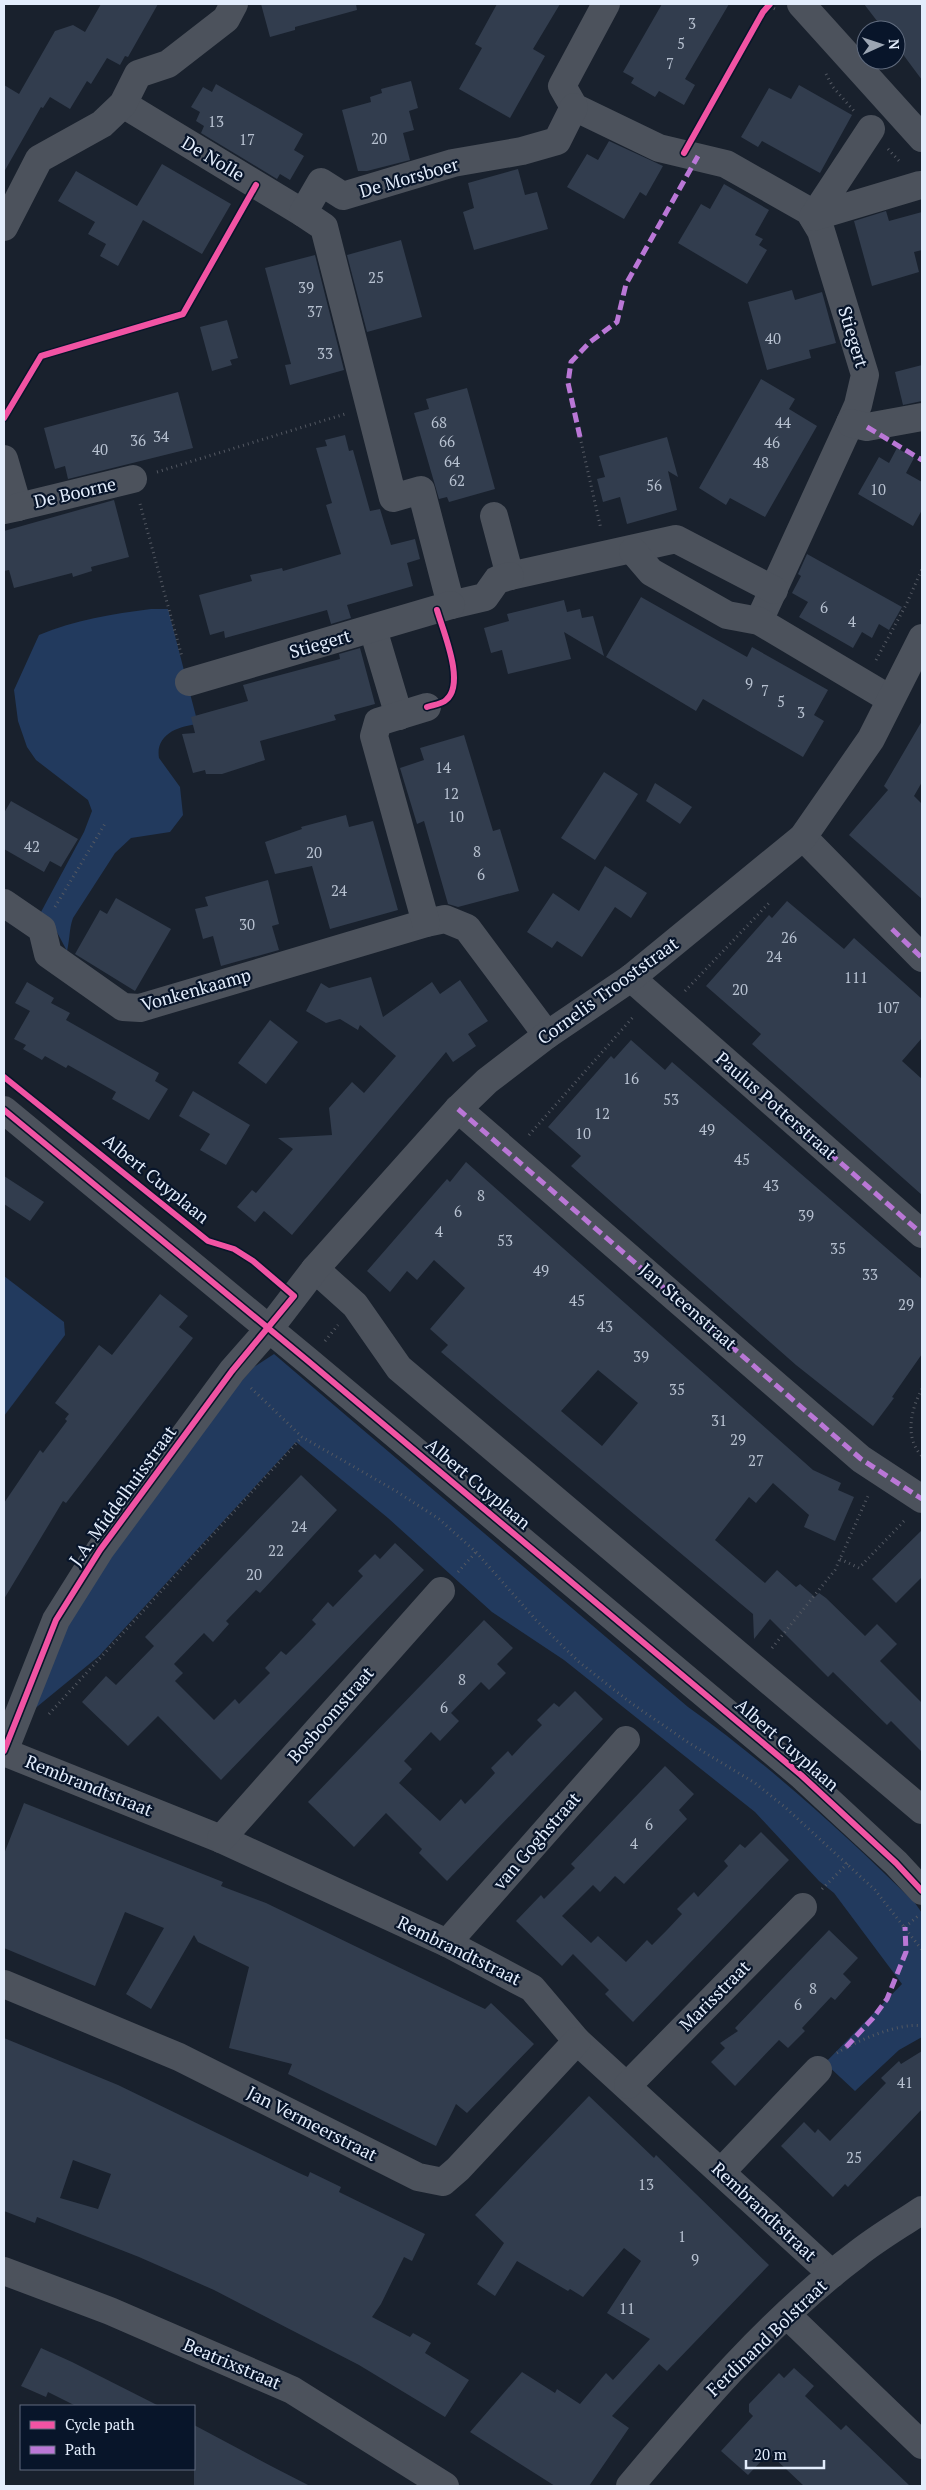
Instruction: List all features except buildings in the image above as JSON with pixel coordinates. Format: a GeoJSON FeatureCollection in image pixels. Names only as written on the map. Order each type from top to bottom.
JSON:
{"type":"FeatureCollection","features":[{"type":"Feature","properties":{"kind":"street"},"geometry":{"type":"LineString","coordinates":[[4,227],[39,159],[102,124],[123,104],[138,74],[168,64],[226,19],[234,4]]}},
{"type":"Feature","properties":{"kind":"street"},"geometry":{"type":"LineString","coordinates":[[574,107],[562,86],[606,4]]}},
{"type":"Feature","properties":{"kind":"street"},"geometry":{"type":"LineString","coordinates":[[801,4],[922,138]]}},
{"type":"Feature","properties":{"kind":"street","name":"De Nolle"},"geometry":{"type":"LineString","coordinates":[[123,104],[303,213]]}},
{"type":"Feature","properties":{"kind":"street","name":"Stiegert"},"geometry":{"type":"LineString","coordinates":[[574,107],[659,148],[726,164],[809,211],[821,230],[865,375],[858,404],[850,423],[759,621]]}},
{"type":"Feature","properties":{"kind":"street","name":"De Morsboer"},"geometry":{"type":"LineString","coordinates":[[303,213],[321,182],[343,196],[453,163],[522,151],[557,141],[574,107]]}},
{"type":"Feature","properties":{"kind":"street"},"geometry":{"type":"LineString","coordinates":[[813,217],[871,129]]}},
{"type":"Feature","properties":{"kind":"street"},"geometry":{"type":"LineString","coordinates":[[813,217],[920,185]]}},
{"type":"Feature","properties":{"kind":"street"},"geometry":{"type":"LineString","coordinates":[[303,213],[324,227],[393,498],[421,490],[451,605]]}},
{"type":"Feature","properties":{"kind":"street"},"geometry":{"type":"LineString","coordinates":[[850,423],[867,427],[922,417]]}},
{"type":"Feature","properties":{"kind":"street","name":"De Boorne"},"geometry":{"type":"LineString","coordinates":[[4,459],[11,508],[133,479]]}},
{"type":"Feature","properties":{"kind":"street"},"geometry":{"type":"LineString","coordinates":[[494,516],[510,576]]}},
{"type":"Feature","properties":{"kind":"street","name":"Stiegert"},"geometry":{"type":"LineString","coordinates":[[189,682],[451,605],[486,597],[497,580],[510,576],[620,554],[676,539],[774,590]]}},
{"type":"Feature","properties":{"kind":"street"},"geometry":{"type":"LineString","coordinates":[[620,554],[727,615],[759,621],[890,699]]}},
{"type":"Feature","properties":{"kind":"street"},"geometry":{"type":"LineString","coordinates":[[373,629],[399,716]]}},
{"type":"Feature","properties":{"kind":"street","name":"Cornelis Trooststraat"},"geometry":{"type":"LineString","coordinates":[[269,1329],[315,1269],[458,1109],[487,1080],[547,1035],[631,978],[803,837],[871,739],[922,638]]}},
{"type":"Feature","properties":{"kind":"street"},"geometry":{"type":"LineString","coordinates":[[426,923],[374,736],[378,722],[428,707]]}},
{"type":"Feature","properties":{"kind":"street"},"geometry":{"type":"LineString","coordinates":[[803,837],[922,958]]}},
{"type":"Feature","properties":{"kind":"street"},"geometry":{"type":"LineString","coordinates":[[4,903],[42,929]]}},
{"type":"Feature","properties":{"kind":"street","name":"Vonkenkaamp"},"geometry":{"type":"LineString","coordinates":[[42,929],[48,954],[123,1007],[140,1008],[426,923],[446,919],[468,928],[547,1035]]}},
{"type":"Feature","properties":{"kind":"street","name":"Paulus Potterstraat"},"geometry":{"type":"LineString","coordinates":[[631,978],[922,1234]]}},
{"type":"Feature","properties":{"kind":"street","name":"Jan Steenstraat"},"geometry":{"type":"LineString","coordinates":[[458,1109],[862,1459],[879,1471],[916,1507]]}},
{"type":"Feature","properties":{"kind":"street","name":"Albert Cuyplaan"},"geometry":{"type":"LineString","coordinates":[[4,1110],[308,1361],[801,1775],[896,1863],[922,1891]]}},
{"type":"Feature","properties":{"kind":"street"},"geometry":{"type":"LineString","coordinates":[[315,1269],[354,1305],[399,1368],[756,1667],[922,1810]]}},
{"type":"Feature","properties":{"kind":"street","name":"J.A. Middelhuisstraat"},"geometry":{"type":"LineString","coordinates":[[4,1752],[56,1620],[100,1550],[232,1371],[269,1329]]}},
{"type":"Feature","properties":{"kind":"street","name":"Bosboomstraat"},"geometry":{"type":"LineString","coordinates":[[221,1839],[441,1591]]}},
{"type":"Feature","properties":{"kind":"street","name":"van Goghstraat"},"geometry":{"type":"LineString","coordinates":[[447,1943],[626,1740]]}},
{"type":"Feature","properties":{"kind":"street","name":"Rembrandtstraat"},"geometry":{"type":"LineString","coordinates":[[4,1752],[221,1839],[447,1943],[532,1988],[578,2041],[832,2274]]}},
{"type":"Feature","properties":{"kind":"street","name":"Marisstraat"},"geometry":{"type":"LineString","coordinates":[[628,2085],[803,1907]]}},
{"type":"Feature","properties":{"kind":"street","name":"Jan Vermeerstraat"},"geometry":{"type":"LineString","coordinates":[[4,1984],[179,2057],[418,2177],[443,2182],[458,2169],[578,2041]]}},
{"type":"Feature","properties":{"kind":"street"},"geometry":{"type":"LineString","coordinates":[[720,2172],[818,2070]]}},
{"type":"Feature","properties":{"kind":"street","name":"Ferdinand Bolstraat"},"geometry":{"type":"LineString","coordinates":[[630,2486],[697,2407],[787,2315],[856,2254],[922,2210]]}},
{"type":"Feature","properties":{"kind":"street","name":"Beatrixstraat"},"geometry":{"type":"LineString","coordinates":[[4,2271],[110,2312],[292,2390],[445,2486]]}},
{"type":"Feature","properties":{"kind":"street"},"geometry":{"type":"LineString","coordinates":[[787,2315],[922,2445]]}},
{"type":"Feature","properties":{"kind":"path"},"geometry":{"type":"LineString","coordinates":[[763,12],[770,4]]}},
{"type":"Feature","properties":{"kind":"path"},"geometry":{"type":"LineString","coordinates":[[189,682],[133,479],[369,407]]}},
{"type":"Feature","properties":{"kind":"path"},"geometry":{"type":"LineString","coordinates":[[580,437],[620,554]]}},
{"type":"Feature","properties":{"kind":"path"},"geometry":{"type":"LineString","coordinates":[[863,682],[906,605],[922,570]]}},
{"type":"Feature","properties":{"kind":"path"},"geometry":{"type":"LineString","coordinates":[[42,929],[106,822]]}},
{"type":"Feature","properties":{"kind":"path"},"geometry":{"type":"LineString","coordinates":[[512,1154],[660,1003],[770,901]]}},
{"type":"Feature","properties":{"kind":"path"},"geometry":{"type":"LineString","coordinates":[[308,1361],[354,1305]]}},
{"type":"Feature","properties":{"kind":"path"},"geometry":{"type":"LineString","coordinates":[[232,1371],[302,1437],[396,1491],[438,1519],[476,1552],[536,1620],[579,1662],[631,1703],[688,1743],[755,1783],[848,1863],[876,1890],[922,1950]]}},
{"type":"Feature","properties":{"kind":"path"},"geometry":{"type":"LineString","coordinates":[[922,1389],[912,1409],[911,1429],[916,1450],[922,1456]]}},
{"type":"Feature","properties":{"kind":"path"},"geometry":{"type":"LineString","coordinates":[[44,1720],[302,1437]]}},
{"type":"Feature","properties":{"kind":"path"},"geometry":{"type":"LineString","coordinates":[[756,1667],[835,1570],[879,1471]]}},
{"type":"Feature","properties":{"kind":"path"},"geometry":{"type":"LineString","coordinates":[[840,1559],[859,1568],[916,1507]]}},
{"type":"Feature","properties":{"kind":"path"},"geometry":{"type":"LineString","coordinates":[[803,1907],[848,1863]]}},
{"type":"Feature","properties":{"kind":"path"},"geometry":{"type":"LineString","coordinates":[[905,1927],[922,1913]]}},
{"type":"Feature","properties":{"kind":"path"},"geometry":{"type":"LineString","coordinates":[[818,2070],[833,2055],[846,2047],[907,2025],[922,2026]]}},
{"type":"Feature","properties":{"kind":"shaded area"},"geometry":{"type":"Polygon","coordinates":[[[151,609],[168,609],[198,724],[176,729],[170,733],[161,743],[159,750],[159,758],[180,787],[183,815],[170,832],[131,838],[115,853],[73,918],[67,951],[51,921],[41,912],[84,832],[92,811],[88,800],[36,760],[27,747],[18,721],[14,690],[39,635],[66,625],[94,618],[151,609]]]}},
{"type":"Feature","properties":{"kind":"shaded area"},"geometry":{"type":"Polygon","coordinates":[[[4,1276],[64,1322],[65,1335],[4,1416],[4,1276]]]}},
{"type":"Feature","properties":{"kind":"shaded area"},"geometry":{"type":"Polygon","coordinates":[[[274,1354],[688,1707],[777,1776],[861,1851],[915,1903],[922,1913],[922,2037],[899,2050],[855,2091],[825,2063],[902,1984],[834,1893],[819,1881],[755,1812],[564,1660],[492,1612],[388,1518],[296,1442],[99,1656],[27,1715],[77,1604],[230,1394],[254,1367],[274,1354]]]}},
{"type":"Feature","properties":{"kind":"marked path"},"geometry":{"type":"LineString","coordinates":[[580,437],[568,383],[571,362],[590,342],[617,322],[626,284],[698,156]]}},
{"type":"Feature","properties":{"kind":"marked path"},"geometry":{"type":"LineString","coordinates":[[867,427],[922,460]]}},
{"type":"Feature","properties":{"kind":"marked path"},"geometry":{"type":"LineString","coordinates":[[892,929],[922,958]]}},
{"type":"Feature","properties":{"kind":"marked path"},"geometry":{"type":"LineString","coordinates":[[739,1074],[922,1234]]}},
{"type":"Feature","properties":{"kind":"marked path"},"geometry":{"type":"LineString","coordinates":[[458,1109],[861,1459],[922,1499]]}},
{"type":"Feature","properties":{"kind":"marked path"},"geometry":{"type":"LineString","coordinates":[[846,2047],[873,2018],[887,1999],[906,1952],[905,1927]]}},
{"type":"Feature","properties":{"kind":"cycle path"},"geometry":{"type":"LineString","coordinates":[[684,153],[763,12],[770,4]]}},
{"type":"Feature","properties":{"kind":"cycle path"},"geometry":{"type":"LineString","coordinates":[[4,418],[41,356],[183,314],[256,185]]}},
{"type":"Feature","properties":{"kind":"cycle path"},"geometry":{"type":"LineString","coordinates":[[427,707],[446,700],[452,692],[454,682],[454,670],[448,643],[437,610]]}},
{"type":"Feature","properties":{"kind":"cycle path"},"geometry":{"type":"LineString","coordinates":[[4,1077],[208,1241],[234,1249],[253,1261],[294,1296],[232,1371],[100,1550],[56,1620],[4,1751]]}},
{"type":"Feature","properties":{"kind":"cycle path"},"geometry":{"type":"LineString","coordinates":[[4,1110],[308,1361],[801,1775],[896,1863],[922,1891]]}}]}
